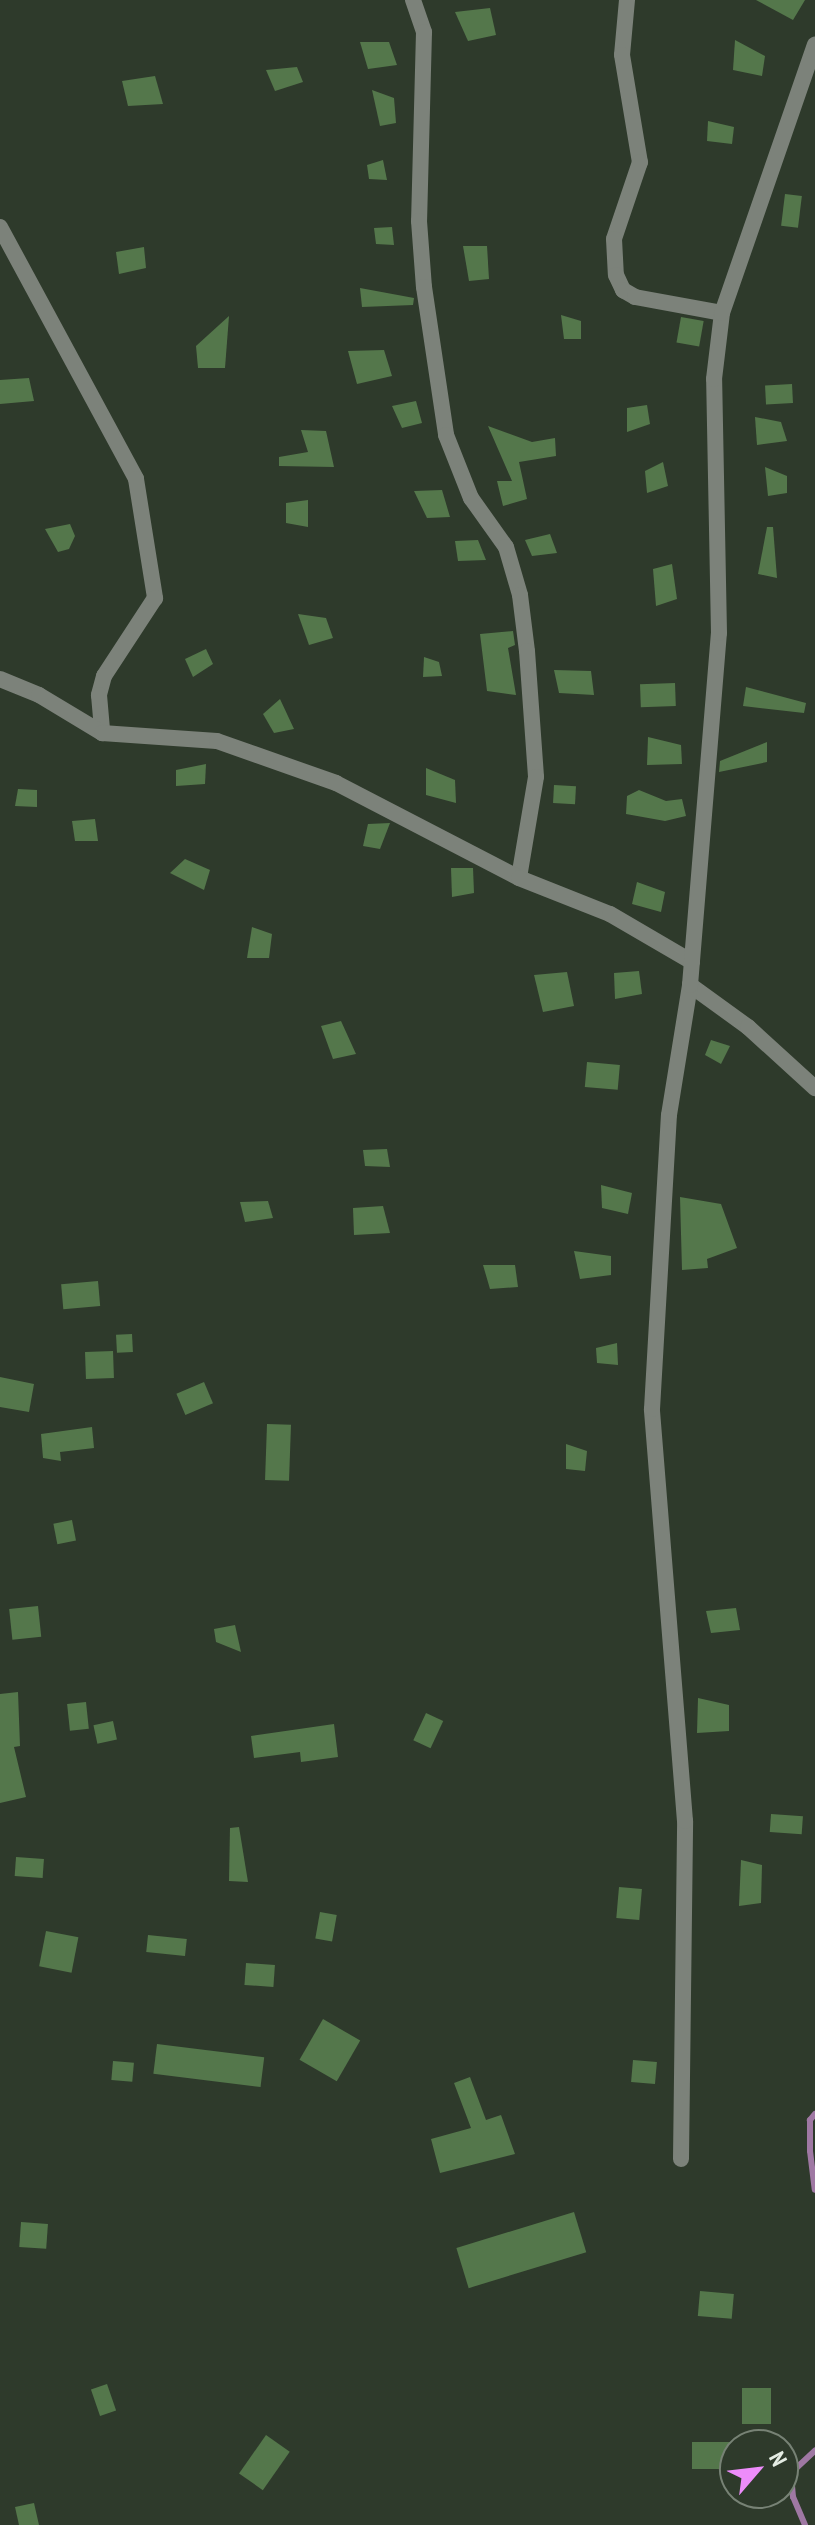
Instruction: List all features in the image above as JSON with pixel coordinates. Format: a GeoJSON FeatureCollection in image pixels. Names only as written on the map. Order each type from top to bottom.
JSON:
{"type":"FeatureCollection","features":[{"type":"Feature","properties":{"kind":"street"},"geometry":{"type":"LineString","coordinates":[[413,0],[424,32],[419,221],[446,435],[471,498],[506,547],[520,595],[527,651],[536,777],[519,878]]}},
{"type":"Feature","properties":{"kind":"street"},"geometry":{"type":"LineString","coordinates":[[627,0],[622,55],[640,162],[614,239],[616,275],[623,290],[635,297],[722,313]]}},
{"type":"Feature","properties":{"kind":"street"},"geometry":{"type":"LineString","coordinates":[[681,2159],[685,1821],[652,1409],[669,1115],[690,985],[719,633],[714,392],[722,313],[815,45]]}},
{"type":"Feature","properties":{"kind":"street"},"geometry":{"type":"LineString","coordinates":[[0,227],[125,455],[140,499],[155,598],[104,676],[99,695],[102,733]]}},
{"type":"Feature","properties":{"kind":"street"},"geometry":{"type":"LineString","coordinates":[[0,679],[39,695],[102,733],[186,736],[244,749],[388,806],[519,878],[610,914],[692,962]]}},
{"type":"Feature","properties":{"kind":"street"},"geometry":{"type":"LineString","coordinates":[[690,985],[748,1027],[815,1088]]}},
{"type":"Feature","properties":{"kind":"building"},"geometry":{"type":"Polygon","coordinates":[[[756,0],[805,0],[793,20],[756,0]]]}},
{"type":"Feature","properties":{"kind":"building"},"geometry":{"type":"Polygon","coordinates":[[[490,8],[496,35],[468,41],[455,12],[490,8]]]}},
{"type":"Feature","properties":{"kind":"building"},"geometry":{"type":"Polygon","coordinates":[[[735,40],[765,56],[762,76],[733,70],[735,40]]]}},
{"type":"Feature","properties":{"kind":"building"},"geometry":{"type":"Polygon","coordinates":[[[360,42],[389,42],[397,65],[368,69],[360,42]]]}},
{"type":"Feature","properties":{"kind":"building"},"geometry":{"type":"Polygon","coordinates":[[[297,67],[303,82],[275,91],[266,70],[297,67]]]}},
{"type":"Feature","properties":{"kind":"building"},"geometry":{"type":"Polygon","coordinates":[[[155,76],[163,104],[128,106],[122,81],[155,76]]]}},
{"type":"Feature","properties":{"kind":"building"},"geometry":{"type":"Polygon","coordinates":[[[372,90],[394,98],[396,123],[380,126],[372,90]]]}},
{"type":"Feature","properties":{"kind":"building"},"geometry":{"type":"Polygon","coordinates":[[[708,121],[734,127],[732,144],[707,141],[708,121]]]}},
{"type":"Feature","properties":{"kind":"building"},"geometry":{"type":"Polygon","coordinates":[[[383,160],[387,180],[369,179],[367,165],[383,160]]]}},
{"type":"Feature","properties":{"kind":"building"},"geometry":{"type":"Polygon","coordinates":[[[785,194],[802,196],[798,228],[781,226],[785,194]]]}},
{"type":"Feature","properties":{"kind":"building"},"geometry":{"type":"Polygon","coordinates":[[[392,227],[394,245],[376,244],[374,228],[392,227]]]}},
{"type":"Feature","properties":{"kind":"building"},"geometry":{"type":"Polygon","coordinates":[[[463,246],[487,246],[489,279],[469,281],[463,246]]]}},
{"type":"Feature","properties":{"kind":"building"},"geometry":{"type":"Polygon","coordinates":[[[144,247],[146,268],[119,274],[116,252],[144,247]]]}},
{"type":"Feature","properties":{"kind":"building"},"geometry":{"type":"Polygon","coordinates":[[[360,288],[414,298],[413,305],[362,307],[360,288]]]}},
{"type":"Feature","properties":{"kind":"building"},"geometry":{"type":"Polygon","coordinates":[[[561,315],[581,321],[581,339],[564,339],[561,315]]]}},
{"type":"Feature","properties":{"kind":"building"},"geometry":{"type":"Polygon","coordinates":[[[229,316],[225,368],[198,368],[196,346],[229,316]]]}},
{"type":"Feature","properties":{"kind":"building"},"geometry":{"type":"Polygon","coordinates":[[[681,317],[704,321],[699,347],[676,343],[681,317]]]}},
{"type":"Feature","properties":{"kind":"building"},"geometry":{"type":"Polygon","coordinates":[[[384,350],[392,376],[357,384],[348,351],[384,350]]]}},
{"type":"Feature","properties":{"kind":"building"},"geometry":{"type":"Polygon","coordinates":[[[29,378],[34,401],[0,404],[0,380],[29,378]]]}},
{"type":"Feature","properties":{"kind":"building"},"geometry":{"type":"Polygon","coordinates":[[[792,384],[793,403],[766,404],[765,385],[792,384]]]}},
{"type":"Feature","properties":{"kind":"building"},"geometry":{"type":"Polygon","coordinates":[[[416,401],[422,423],[402,428],[392,406],[416,401]]]}},
{"type":"Feature","properties":{"kind":"building"},"geometry":{"type":"Polygon","coordinates":[[[647,405],[650,424],[627,432],[627,408],[647,405]]]}},
{"type":"Feature","properties":{"kind":"building"},"geometry":{"type":"Polygon","coordinates":[[[755,417],[781,422],[787,441],[757,445],[755,417]]]}},
{"type":"Feature","properties":{"kind":"building"},"geometry":{"type":"Polygon","coordinates":[[[488,426],[532,442],[555,438],[556,456],[519,462],[527,499],[503,506],[497,481],[512,481],[488,426]]]}},
{"type":"Feature","properties":{"kind":"building"},"geometry":{"type":"Polygon","coordinates":[[[301,430],[326,431],[334,467],[279,466],[279,457],[308,452],[301,430]]]}},
{"type":"Feature","properties":{"kind":"building"},"geometry":{"type":"Polygon","coordinates":[[[663,462],[668,486],[647,493],[645,471],[663,462]]]}},
{"type":"Feature","properties":{"kind":"building"},"geometry":{"type":"Polygon","coordinates":[[[765,467],[787,476],[787,493],[768,496],[765,467]]]}},
{"type":"Feature","properties":{"kind":"building"},"geometry":{"type":"Polygon","coordinates":[[[442,490],[450,517],[427,518],[414,491],[442,490]]]}},
{"type":"Feature","properties":{"kind":"building"},"geometry":{"type":"Polygon","coordinates":[[[308,500],[308,527],[286,523],[286,503],[308,500]]]}},
{"type":"Feature","properties":{"kind":"building"},"geometry":{"type":"Polygon","coordinates":[[[70,524],[75,536],[69,549],[58,552],[45,529],[70,524]]]}},
{"type":"Feature","properties":{"kind":"building"},"geometry":{"type":"Polygon","coordinates":[[[767,527],[773,527],[777,578],[758,574],[767,527]]]}},
{"type":"Feature","properties":{"kind":"building"},"geometry":{"type":"Polygon","coordinates":[[[550,534],[557,553],[532,556],[525,540],[550,534]]]}},
{"type":"Feature","properties":{"kind":"building"},"geometry":{"type":"Polygon","coordinates":[[[478,540],[486,560],[458,561],[455,541],[478,540]]]}},
{"type":"Feature","properties":{"kind":"building"},"geometry":{"type":"Polygon","coordinates":[[[672,564],[677,599],[656,606],[653,569],[672,564]]]}},
{"type":"Feature","properties":{"kind":"building"},"geometry":{"type":"Polygon","coordinates":[[[298,614],[326,618],[333,638],[309,645],[298,614]]]}},
{"type":"Feature","properties":{"kind":"building"},"geometry":{"type":"Polygon","coordinates":[[[513,631],[515,645],[508,648],[516,695],[487,691],[480,634],[513,631]]]}},
{"type":"Feature","properties":{"kind":"building"},"geometry":{"type":"Polygon","coordinates":[[[206,649],[213,664],[193,677],[185,659],[206,649]]]}},
{"type":"Feature","properties":{"kind":"building"},"geometry":{"type":"Polygon","coordinates":[[[424,657],[439,662],[442,676],[423,677],[424,657]]]}},
{"type":"Feature","properties":{"kind":"building"},"geometry":{"type":"Polygon","coordinates":[[[554,670],[591,671],[594,695],[559,693],[554,670]]]}},
{"type":"Feature","properties":{"kind":"building"},"geometry":{"type":"Polygon","coordinates":[[[675,683],[676,706],[641,707],[640,684],[675,683]]]}},
{"type":"Feature","properties":{"kind":"building"},"geometry":{"type":"Polygon","coordinates":[[[746,687],[806,703],[804,713],[743,706],[746,687]]]}},
{"type":"Feature","properties":{"kind":"building"},"geometry":{"type":"Polygon","coordinates":[[[280,699],[294,729],[274,733],[263,714],[280,699]]]}},
{"type":"Feature","properties":{"kind":"building"},"geometry":{"type":"Polygon","coordinates":[[[648,737],[681,745],[682,764],[647,765],[648,737]]]}},
{"type":"Feature","properties":{"kind":"building"},"geometry":{"type":"Polygon","coordinates":[[[767,742],[767,762],[719,772],[720,761],[767,742]]]}},
{"type":"Feature","properties":{"kind":"building"},"geometry":{"type":"Polygon","coordinates":[[[206,764],[205,784],[176,786],[176,770],[206,764]]]}},
{"type":"Feature","properties":{"kind":"building"},"geometry":{"type":"Polygon","coordinates":[[[426,768],[455,780],[456,803],[426,795],[426,768]]]}},
{"type":"Feature","properties":{"kind":"building"},"geometry":{"type":"Polygon","coordinates":[[[554,785],[576,786],[575,804],[553,803],[554,785]]]}},
{"type":"Feature","properties":{"kind":"building"},"geometry":{"type":"Polygon","coordinates":[[[18,789],[37,790],[37,807],[15,806],[18,789]]]}},
{"type":"Feature","properties":{"kind":"building"},"geometry":{"type":"Polygon","coordinates":[[[639,790],[666,801],[682,799],[686,816],[665,821],[626,814],[627,796],[639,790]]]}},
{"type":"Feature","properties":{"kind":"building"},"geometry":{"type":"Polygon","coordinates":[[[95,819],[98,841],[75,841],[72,821],[95,819]]]}},
{"type":"Feature","properties":{"kind":"building"},"geometry":{"type":"Polygon","coordinates":[[[390,823],[380,849],[363,846],[368,824],[390,823]]]}},
{"type":"Feature","properties":{"kind":"building"},"geometry":{"type":"Polygon","coordinates":[[[185,859],[210,870],[204,890],[170,873],[185,859]]]}},
{"type":"Feature","properties":{"kind":"building"},"geometry":{"type":"Polygon","coordinates":[[[451,868],[473,868],[474,893],[452,897],[451,868]]]}},
{"type":"Feature","properties":{"kind":"building"},"geometry":{"type":"Polygon","coordinates":[[[637,882],[665,892],[661,912],[632,904],[637,882]]]}},
{"type":"Feature","properties":{"kind":"building"},"geometry":{"type":"Polygon","coordinates":[[[252,927],[272,934],[269,958],[247,958],[252,927]]]}},
{"type":"Feature","properties":{"kind":"building"},"geometry":{"type":"Polygon","coordinates":[[[639,971],[642,994],[615,999],[614,973],[639,971]]]}},
{"type":"Feature","properties":{"kind":"building"},"geometry":{"type":"Polygon","coordinates":[[[567,972],[574,1006],[543,1012],[534,975],[567,972]]]}},
{"type":"Feature","properties":{"kind":"building"},"geometry":{"type":"Polygon","coordinates":[[[341,1021],[356,1054],[333,1059],[321,1026],[341,1021]]]}},
{"type":"Feature","properties":{"kind":"building"},"geometry":{"type":"Polygon","coordinates":[[[711,1040],[730,1046],[721,1064],[705,1055],[711,1040]]]}},
{"type":"Feature","properties":{"kind":"building"},"geometry":{"type":"Polygon","coordinates":[[[587,1062],[620,1065],[618,1090],[585,1087],[587,1062]]]}},
{"type":"Feature","properties":{"kind":"building"},"geometry":{"type":"Polygon","coordinates":[[[387,1149],[390,1167],[365,1166],[363,1150],[387,1149]]]}},
{"type":"Feature","properties":{"kind":"building"},"geometry":{"type":"Polygon","coordinates":[[[601,1185],[632,1193],[628,1214],[602,1208],[601,1185]]]}},
{"type":"Feature","properties":{"kind":"building"},"geometry":{"type":"Polygon","coordinates":[[[680,1197],[721,1204],[737,1248],[707,1259],[708,1268],[682,1270],[680,1197]]]}},
{"type":"Feature","properties":{"kind":"building"},"geometry":{"type":"Polygon","coordinates":[[[268,1201],[273,1218],[245,1222],[240,1202],[268,1201]]]}},
{"type":"Feature","properties":{"kind":"building"},"geometry":{"type":"Polygon","coordinates":[[[383,1206],[390,1233],[354,1235],[353,1208],[383,1206]]]}},
{"type":"Feature","properties":{"kind":"building"},"geometry":{"type":"Polygon","coordinates":[[[574,1251],[611,1256],[611,1275],[580,1279],[574,1251]]]}},
{"type":"Feature","properties":{"kind":"building"},"geometry":{"type":"Polygon","coordinates":[[[483,1265],[515,1265],[518,1287],[490,1289],[483,1265]]]}},
{"type":"Feature","properties":{"kind":"building"},"geometry":{"type":"Polygon","coordinates":[[[98,1281],[100,1306],[63,1309],[61,1284],[98,1281]]]}},
{"type":"Feature","properties":{"kind":"building"},"geometry":{"type":"Polygon","coordinates":[[[132,1334],[133,1352],[117,1353],[116,1335],[132,1334]]]}},
{"type":"Feature","properties":{"kind":"building"},"geometry":{"type":"Polygon","coordinates":[[[617,1343],[618,1365],[597,1363],[596,1348],[617,1343]]]}},
{"type":"Feature","properties":{"kind":"building"},"geometry":{"type":"Polygon","coordinates":[[[113,1351],[114,1378],[86,1379],[85,1352],[113,1351]]]}},
{"type":"Feature","properties":{"kind":"building"},"geometry":{"type":"Polygon","coordinates":[[[0,1377],[34,1384],[29,1412],[0,1407],[0,1377]]]}},
{"type":"Feature","properties":{"kind":"building"},"geometry":{"type":"Polygon","coordinates":[[[204,1382],[213,1403],[185,1415],[176,1394],[204,1382]]]}},
{"type":"Feature","properties":{"kind":"building"},"geometry":{"type":"Polygon","coordinates":[[[267,1424],[291,1425],[289,1481],[265,1480],[267,1424]]]}},
{"type":"Feature","properties":{"kind":"building"},"geometry":{"type":"Polygon","coordinates":[[[92,1427],[94,1448],[60,1452],[61,1461],[43,1458],[41,1434],[92,1427]]]}},
{"type":"Feature","properties":{"kind":"building"},"geometry":{"type":"Polygon","coordinates":[[[566,1444],[587,1451],[585,1471],[566,1469],[566,1444]]]}},
{"type":"Feature","properties":{"kind":"building"},"geometry":{"type":"Polygon","coordinates":[[[72,1520],[76,1541],[57,1544],[53,1524],[72,1520]]]}},
{"type":"Feature","properties":{"kind":"building"},"geometry":{"type":"Polygon","coordinates":[[[38,1606],[41,1637],[12,1640],[9,1609],[38,1606]]]}},
{"type":"Feature","properties":{"kind":"building"},"geometry":{"type":"Polygon","coordinates":[[[736,1608],[740,1630],[711,1633],[706,1611],[736,1608]]]}},
{"type":"Feature","properties":{"kind":"building"},"geometry":{"type":"Polygon","coordinates":[[[235,1625],[241,1652],[216,1642],[214,1629],[235,1625]]]}},
{"type":"Feature","properties":{"kind":"building"},"geometry":{"type":"Polygon","coordinates":[[[18,1692],[20,1746],[14,1747],[26,1797],[0,1803],[0,1694],[18,1692]]]}},
{"type":"Feature","properties":{"kind":"building"},"geometry":{"type":"Polygon","coordinates":[[[698,1698],[729,1705],[729,1731],[697,1733],[698,1698]]]}},
{"type":"Feature","properties":{"kind":"building"},"geometry":{"type":"Polygon","coordinates":[[[86,1702],[89,1729],[70,1731],[67,1704],[86,1702]]]}},
{"type":"Feature","properties":{"kind":"building"},"geometry":{"type":"Polygon","coordinates":[[[426,1713],[443,1721],[431,1748],[413,1740],[426,1713]]]}},
{"type":"Feature","properties":{"kind":"building"},"geometry":{"type":"Polygon","coordinates":[[[113,1721],[117,1740],[97,1744],[93,1725],[113,1721]]]}},
{"type":"Feature","properties":{"kind":"building"},"geometry":{"type":"Polygon","coordinates":[[[334,1724],[338,1757],[301,1762],[300,1752],[254,1758],[251,1736],[334,1724]]]}},
{"type":"Feature","properties":{"kind":"building"},"geometry":{"type":"Polygon","coordinates":[[[771,1814],[803,1816],[802,1834],[770,1832],[771,1814]]]}},
{"type":"Feature","properties":{"kind":"building"},"geometry":{"type":"Polygon","coordinates":[[[239,1827],[248,1882],[229,1881],[230,1828],[239,1827]]]}},
{"type":"Feature","properties":{"kind":"building"},"geometry":{"type":"Polygon","coordinates":[[[16,1857],[44,1859],[43,1878],[15,1876],[16,1857]]]}},
{"type":"Feature","properties":{"kind":"building"},"geometry":{"type":"Polygon","coordinates":[[[741,1860],[762,1865],[761,1903],[739,1906],[741,1860]]]}},
{"type":"Feature","properties":{"kind":"building"},"geometry":{"type":"Polygon","coordinates":[[[619,1887],[642,1889],[639,1920],[616,1918],[619,1887]]]}},
{"type":"Feature","properties":{"kind":"building"},"geometry":{"type":"Polygon","coordinates":[[[320,1912],[337,1915],[332,1942],[315,1939],[320,1912]]]}},
{"type":"Feature","properties":{"kind":"building"},"geometry":{"type":"Polygon","coordinates":[[[46,1931],[78,1937],[72,1973],[39,1966],[46,1931]]]}},
{"type":"Feature","properties":{"kind":"building"},"geometry":{"type":"Polygon","coordinates":[[[148,1935],[187,1939],[185,1956],[146,1952],[148,1935]]]}},
{"type":"Feature","properties":{"kind":"building"},"geometry":{"type":"Polygon","coordinates":[[[246,1963],[275,1965],[273,1987],[244,1985],[246,1963]]]}},
{"type":"Feature","properties":{"kind":"building"},"geometry":{"type":"Polygon","coordinates":[[[323,2019],[360,2040],[337,2081],[300,2060],[323,2019]]]}},
{"type":"Feature","properties":{"kind":"building"},"geometry":{"type":"Polygon","coordinates":[[[157,2044],[264,2057],[261,2087],[153,2074],[157,2044]]]}},
{"type":"Feature","properties":{"kind":"building"},"geometry":{"type":"Polygon","coordinates":[[[633,2060],[657,2062],[655,2084],[631,2082],[633,2060]]]}},
{"type":"Feature","properties":{"kind":"building"},"geometry":{"type":"Polygon","coordinates":[[[113,2061],[134,2063],[132,2082],[111,2080],[113,2061]]]}},
{"type":"Feature","properties":{"kind":"building"},"geometry":{"type":"Polygon","coordinates":[[[470,2077],[486,2120],[501,2115],[515,2154],[440,2173],[431,2139],[471,2128],[454,2083],[470,2077]]]}},
{"type":"Feature","properties":{"kind":"building"},"geometry":{"type":"Polygon","coordinates":[[[574,2212],[586,2252],[469,2288],[456,2248],[574,2212]]]}},
{"type":"Feature","properties":{"kind":"building"},"geometry":{"type":"Polygon","coordinates":[[[21,2222],[48,2224],[46,2249],[19,2247],[21,2222]]]}},
{"type":"Feature","properties":{"kind":"building"},"geometry":{"type":"Polygon","coordinates":[[[700,2291],[734,2294],[732,2319],[698,2316],[700,2291]]]}},
{"type":"Feature","properties":{"kind":"building"},"geometry":{"type":"Polygon","coordinates":[[[107,2384],[116,2410],[100,2416],[91,2390],[107,2384]]]}},
{"type":"Feature","properties":{"kind":"building"},"geometry":{"type":"Polygon","coordinates":[[[742,2388],[771,2388],[771,2424],[742,2424],[742,2388]]]}},
{"type":"Feature","properties":{"kind":"building"},"geometry":{"type":"Polygon","coordinates":[[[266,2435],[290,2452],[263,2490],[239,2474],[266,2435]]]}},
{"type":"Feature","properties":{"kind":"building"},"geometry":{"type":"Polygon","coordinates":[[[692,2442],[719,2442],[719,2469],[692,2469],[692,2442]]]}},
{"type":"Feature","properties":{"kind":"building"},"geometry":{"type":"Polygon","coordinates":[[[34,2503],[39,2525],[19,2525],[15,2507],[34,2503]]]}},
{"type":"Feature","properties":{"kind":"waterway"},"geometry":{"type":"LineString","coordinates":[[815,2114],[810,2120],[815,2190]]}},
{"type":"Feature","properties":{"kind":"waterway"},"geometry":{"type":"LineString","coordinates":[[805,2525],[793,2497],[791,2473],[815,2451]]}}]}
